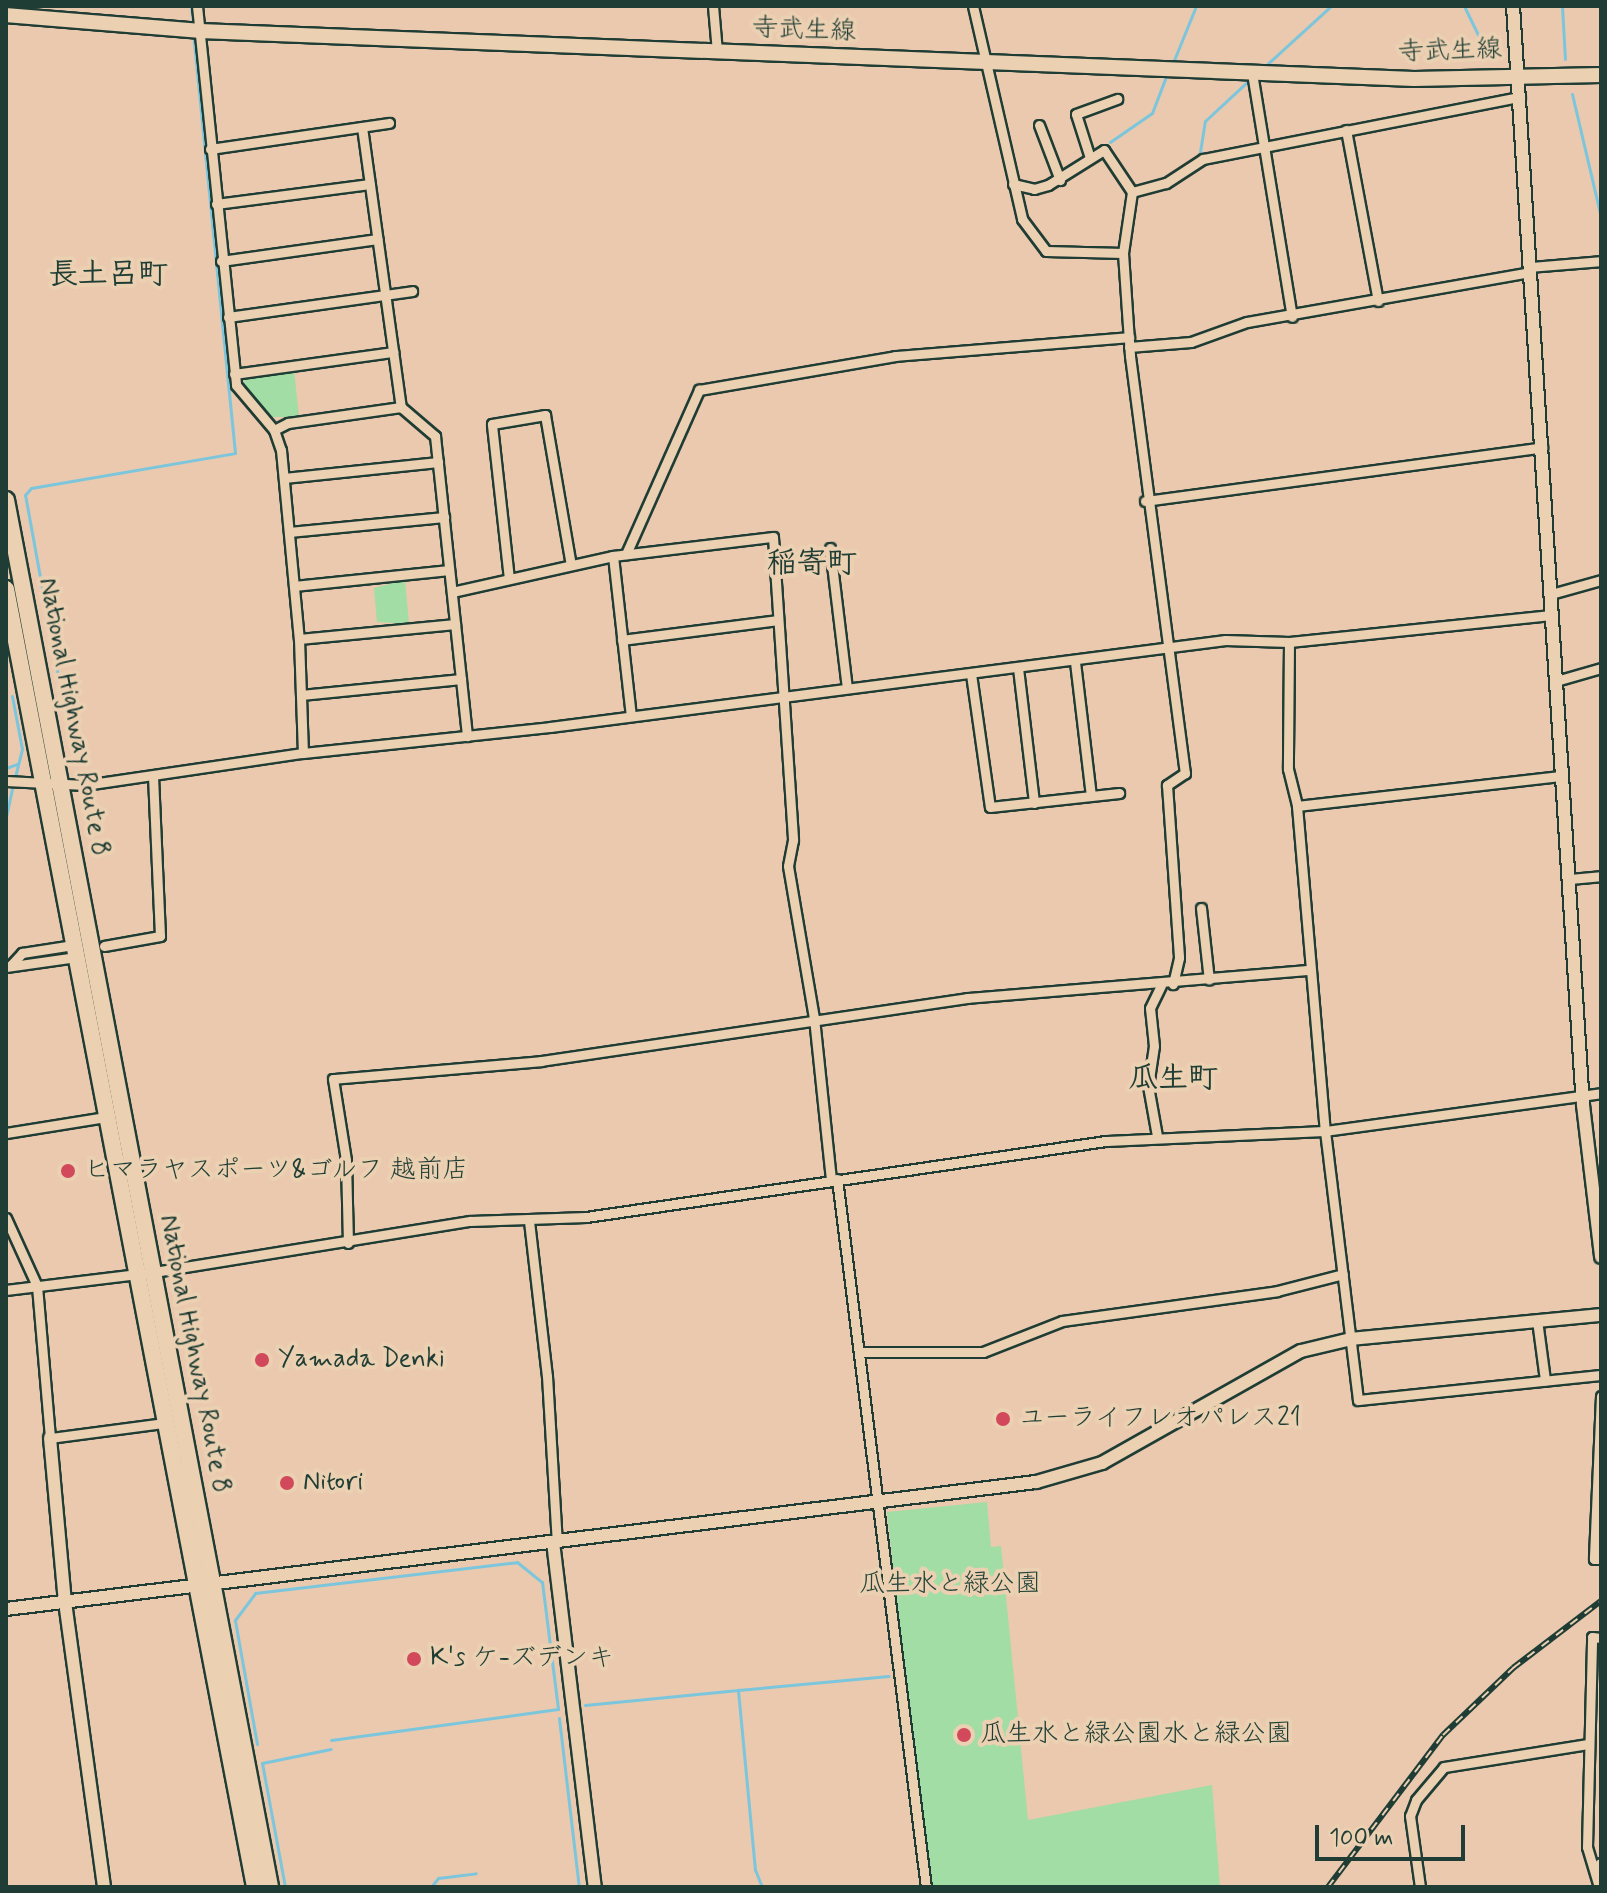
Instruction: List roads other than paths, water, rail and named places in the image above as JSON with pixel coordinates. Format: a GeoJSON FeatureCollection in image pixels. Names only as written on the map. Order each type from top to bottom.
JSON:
{"type":"FeatureCollection","features":[{"type":"Feature","properties":{"kind":"highway","name":"National Highway Route 8"},"geometry":{"type":"LineString","coordinates":[[6,500],[215,1584],[270,1887]]}},
{"type":"Feature","properties":{"kind":"highway","name":"National Highway Route 8"},"geometry":{"type":"LineString","coordinates":[[6,589],[70,951],[106,1117],[255,1887]]}},
{"type":"Feature","properties":{"kind":"main road","name":"寺武生線"},"geometry":{"type":"LineString","coordinates":[[6,15],[28,11],[200,31],[985,63],[1414,79],[1518,74],[1601,75]]}},
{"type":"Feature","properties":{"kind":"street"},"geometry":{"type":"LineString","coordinates":[[197,6],[236,385],[274,430],[284,478],[299,639],[303,753]]}},
{"type":"Feature","properties":{"kind":"street"},"geometry":{"type":"LineString","coordinates":[[713,6],[717,52]]}},
{"type":"Feature","properties":{"kind":"street"},"geometry":{"type":"LineString","coordinates":[[973,6],[1022,219],[1046,251],[1123,253]]}},
{"type":"Feature","properties":{"kind":"street"},"geometry":{"type":"LineString","coordinates":[[1513,6],[1584,1094],[1601,1257]]}},
{"type":"Feature","properties":{"kind":"street"},"geometry":{"type":"LineString","coordinates":[[1252,73],[1260,147],[1292,317]]}},
{"type":"Feature","properties":{"kind":"street"},"geometry":{"type":"LineString","coordinates":[[1132,192],[1166,183],[1200,160],[1520,97]]}},
{"type":"Feature","properties":{"kind":"street"},"geometry":{"type":"LineString","coordinates":[[1090,158],[1076,114],[1117,99]]}},
{"type":"Feature","properties":{"kind":"street"},"geometry":{"type":"LineString","coordinates":[[210,149],[389,123]]}},
{"type":"Feature","properties":{"kind":"street"},"geometry":{"type":"LineString","coordinates":[[1039,125],[1060,180]]}},
{"type":"Feature","properties":{"kind":"street"},"geometry":{"type":"LineString","coordinates":[[362,127],[401,407],[435,436],[467,736]]}},
{"type":"Feature","properties":{"kind":"street"},"geometry":{"type":"LineString","coordinates":[[1346,130],[1378,301]]}},
{"type":"Feature","properties":{"kind":"street"},"geometry":{"type":"LineString","coordinates":[[1013,184],[1034,189],[1060,180],[1104,150],[1132,192],[1123,253],[1129,342],[1145,501],[1172,650],[1185,773],[1167,785],[1179,958],[1173,984]]}},
{"type":"Feature","properties":{"kind":"street"},"geometry":{"type":"LineString","coordinates":[[216,204],[370,184]]}},
{"type":"Feature","properties":{"kind":"street"},"geometry":{"type":"LineString","coordinates":[[221,261],[377,239]]}},
{"type":"Feature","properties":{"kind":"street"},"geometry":{"type":"LineString","coordinates":[[626,554],[699,390],[895,356],[1129,342],[1191,342],[1247,322],[1378,301],[1530,269],[1601,261]]}},
{"type":"Feature","properties":{"kind":"street"},"geometry":{"type":"LineString","coordinates":[[228,317],[412,291]]}},
{"type":"Feature","properties":{"kind":"street"},"geometry":{"type":"LineString","coordinates":[[234,374],[393,352]]}},
{"type":"Feature","properties":{"kind":"street"},"geometry":{"type":"LineString","coordinates":[[274,430],[288,423],[401,407]]}},
{"type":"Feature","properties":{"kind":"street"},"geometry":{"type":"LineString","coordinates":[[509,579],[492,424],[545,415],[571,565]]}},
{"type":"Feature","properties":{"kind":"street"},"geometry":{"type":"LineString","coordinates":[[1145,501],[1542,447]]}},
{"type":"Feature","properties":{"kind":"street"},"geometry":{"type":"LineString","coordinates":[[284,478],[438,462]]}},
{"type":"Feature","properties":{"kind":"street"},"geometry":{"type":"LineString","coordinates":[[289,532],[444,517]]}},
{"type":"Feature","properties":{"kind":"street"},"geometry":{"type":"LineString","coordinates":[[452,592],[613,556],[773,537],[793,840],[788,866],[814,1018],[860,1352],[926,1887]]}},
{"type":"Feature","properties":{"kind":"street"},"geometry":{"type":"LineString","coordinates":[[830,548],[847,688]]}},
{"type":"Feature","properties":{"kind":"street"},"geometry":{"type":"LineString","coordinates":[[613,556],[631,716]]}},
{"type":"Feature","properties":{"kind":"street"},"geometry":{"type":"LineString","coordinates":[[294,586],[449,570]]}},
{"type":"Feature","properties":{"kind":"street"},"geometry":{"type":"LineString","coordinates":[[1551,594],[1601,580]]}},
{"type":"Feature","properties":{"kind":"street"},"geometry":{"type":"LineString","coordinates":[[6,781],[62,787],[153,777],[303,753],[1075,662],[1225,640],[1289,642],[1552,615]]}},
{"type":"Feature","properties":{"kind":"street"},"geometry":{"type":"LineString","coordinates":[[622,640],[778,620]]}},
{"type":"Feature","properties":{"kind":"street"},"geometry":{"type":"LineString","coordinates":[[299,639],[455,624]]}},
{"type":"Feature","properties":{"kind":"street"},"geometry":{"type":"LineString","coordinates":[[1289,642],[1288,769],[1297,806],[1325,1131],[1358,1400],[1601,1375]]}},
{"type":"Feature","properties":{"kind":"street"},"geometry":{"type":"LineString","coordinates":[[1075,662],[1091,796]]}},
{"type":"Feature","properties":{"kind":"street"},"geometry":{"type":"LineString","coordinates":[[1018,668],[1034,803]]}},
{"type":"Feature","properties":{"kind":"street"},"geometry":{"type":"LineString","coordinates":[[1556,681],[1601,668]]}},
{"type":"Feature","properties":{"kind":"street"},"geometry":{"type":"LineString","coordinates":[[971,674],[990,807],[1119,793]]}},
{"type":"Feature","properties":{"kind":"street"},"geometry":{"type":"LineString","coordinates":[[301,695],[461,679]]}},
{"type":"Feature","properties":{"kind":"street"},"geometry":{"type":"LineString","coordinates":[[1297,806],[1562,776]]}},
{"type":"Feature","properties":{"kind":"street"},"geometry":{"type":"LineString","coordinates":[[104,946],[160,936],[153,777]]}},
{"type":"Feature","properties":{"kind":"street"},"geometry":{"type":"LineString","coordinates":[[1569,879],[1601,876]]}},
{"type":"Feature","properties":{"kind":"street"},"geometry":{"type":"LineString","coordinates":[[1201,908],[1209,980]]}},
{"type":"Feature","properties":{"kind":"street"},"geometry":{"type":"LineString","coordinates":[[10,964],[70,951]]}},
{"type":"Feature","properties":{"kind":"street"},"geometry":{"type":"LineString","coordinates":[[10,964],[70,951]]}},
{"type":"Feature","properties":{"kind":"street"},"geometry":{"type":"LineString","coordinates":[[348,1243],[346,1160],[333,1079],[541,1061],[814,1018],[967,998],[1161,985],[1309,970]]}},
{"type":"Feature","properties":{"kind":"street"},"geometry":{"type":"LineString","coordinates":[[1157,1136],[1148,1086],[1154,1046],[1150,1008],[1161,985]]}},
{"type":"Feature","properties":{"kind":"street"},"geometry":{"type":"LineString","coordinates":[[6,1290],[154,1272],[488,1219],[529,1221],[1157,1136],[1325,1131],[1601,1093]]}},
{"type":"Feature","properties":{"kind":"street"},"geometry":{"type":"LineString","coordinates":[[6,1133],[106,1117]]}},
{"type":"Feature","properties":{"kind":"street"},"geometry":{"type":"LineString","coordinates":[[6,1218],[37,1286],[65,1602],[104,1887]]}},
{"type":"Feature","properties":{"kind":"street"},"geometry":{"type":"LineString","coordinates":[[529,1221],[547,1376],[555,1542],[595,1887]]}},
{"type":"Feature","properties":{"kind":"street"},"geometry":{"type":"LineString","coordinates":[[860,1352],[983,1352],[1062,1321],[1277,1291],[1343,1274]]}},
{"type":"Feature","properties":{"kind":"street"},"geometry":{"type":"LineString","coordinates":[[6,1609],[1036,1482],[1083,1471],[1283,1358],[1351,1339],[1601,1315]]}},
{"type":"Feature","properties":{"kind":"street"},"geometry":{"type":"LineString","coordinates":[[1537,1320],[1545,1380]]}},
{"type":"Feature","properties":{"kind":"street"},"geometry":{"type":"LineString","coordinates":[[1600,1559],[1601,1396]]}},
{"type":"Feature","properties":{"kind":"street"},"geometry":{"type":"LineString","coordinates":[[50,1438],[164,1423]]}},
{"type":"Feature","properties":{"kind":"street"},"geometry":{"type":"LineString","coordinates":[[1596,1637],[1588,1744],[1587,1847],[1599,1887]]}},
{"type":"Feature","properties":{"kind":"street"},"geometry":{"type":"LineString","coordinates":[[1420,1887],[1410,1816],[1416,1800],[1444,1767],[1588,1744]]}},
{"type":"Feature","properties":{"kind":"street"},"geometry":{"type":"LineString","coordinates":[[1599,1887],[1601,1865]]}},
{"type":"Feature","properties":{"kind":"waterway"},"geometry":{"type":"LineString","coordinates":[[191,6],[193,22]]}},
{"type":"Feature","properties":{"kind":"waterway"},"geometry":{"type":"LineString","coordinates":[[1172,65],[1196,6]]}},
{"type":"Feature","properties":{"kind":"waterway"},"geometry":{"type":"LineString","coordinates":[[1265,66],[1331,6]]}},
{"type":"Feature","properties":{"kind":"waterway"},"geometry":{"type":"LineString","coordinates":[[1464,6],[1478,35]]}},
{"type":"Feature","properties":{"kind":"waterway"},"geometry":{"type":"LineString","coordinates":[[1562,6],[1565,59]]}},
{"type":"Feature","properties":{"kind":"waterway"},"geometry":{"type":"LineString","coordinates":[[58,676],[25,495],[31,488],[235,453],[194,40]]}},
{"type":"Feature","properties":{"kind":"waterway"},"geometry":{"type":"LineString","coordinates":[[1110,142],[1152,113],[1166,76]]}},
{"type":"Feature","properties":{"kind":"waterway"},"geometry":{"type":"LineString","coordinates":[[1200,152],[1205,121],[1248,81]]}},
{"type":"Feature","properties":{"kind":"waterway"},"geometry":{"type":"LineString","coordinates":[[1572,94],[1601,218]]}},
{"type":"Feature","properties":{"kind":"waterway"},"geometry":{"type":"LineString","coordinates":[[12,696],[22,749],[15,778]]}},
{"type":"Feature","properties":{"kind":"waterway"},"geometry":{"type":"LineString","coordinates":[[6,768],[17,764]]}},
{"type":"Feature","properties":{"kind":"waterway"},"geometry":{"type":"LineString","coordinates":[[6,817],[13,785]]}},
{"type":"Feature","properties":{"kind":"waterway"},"geometry":{"type":"LineString","coordinates":[[257,1744],[235,1620],[255,1593],[517,1562],[542,1582],[558,1709],[331,1740]]}},
{"type":"Feature","properties":{"kind":"waterway"},"geometry":{"type":"LineString","coordinates":[[762,1887],[755,1870],[738,1690],[888,1676]]}},
{"type":"Feature","properties":{"kind":"waterway"},"geometry":{"type":"LineString","coordinates":[[585,1705],[738,1690]]}},
{"type":"Feature","properties":{"kind":"waterway"},"geometry":{"type":"LineString","coordinates":[[559,1718],[579,1887]]}},
{"type":"Feature","properties":{"kind":"waterway"},"geometry":{"type":"LineString","coordinates":[[285,1887],[262,1763],[331,1749]]}},
{"type":"Feature","properties":{"kind":"waterway"},"geometry":{"type":"LineString","coordinates":[[431,1887],[438,1878],[476,1873]]}},
{"type":"Feature","properties":{"kind":"railway"},"geometry":{"type":"LineString","coordinates":[[1328,1887],[1443,1735],[1513,1668],[1601,1601]]}},
{"type":"Feature","properties":{"kind":"place","name":"ヒマラヤスポーツ&ゴルフ 越前店"},"geometry":{"type":"Point","coordinates":[68,1171]}},
{"type":"Feature","properties":{"kind":"place","name":"Yamada Denki"},"geometry":{"type":"Point","coordinates":[262,1360]}},
{"type":"Feature","properties":{"kind":"place","name":"ユーライフレオパレス21"},"geometry":{"type":"Point","coordinates":[1003,1419]}},
{"type":"Feature","properties":{"kind":"place","name":"Nitori"},"geometry":{"type":"Point","coordinates":[287,1483]}},
{"type":"Feature","properties":{"kind":"place","name":"K's ケ-ズデンキ"},"geometry":{"type":"Point","coordinates":[414,1659]}},
{"type":"Feature","properties":{"kind":"place","name":"瓜生水と緑公園水と緑公園"},"geometry":{"type":"Point","coordinates":[964,1735]}},
{"type":"Feature","properties":{"kind":"district","name":"長土呂町"},"geometry":{"type":"Point","coordinates":[108,275]}},
{"type":"Feature","properties":{"kind":"district","name":"稲寄町"},"geometry":{"type":"Point","coordinates":[812,564]}},
{"type":"Feature","properties":{"kind":"district","name":"瓜生町"},"geometry":{"type":"Point","coordinates":[1173,1079]}},
{"type":"Feature","properties":{"kind":"park label","name":"瓜生水と緑公園"},"geometry":{"type":"Point","coordinates":[950,1585]}}]}
